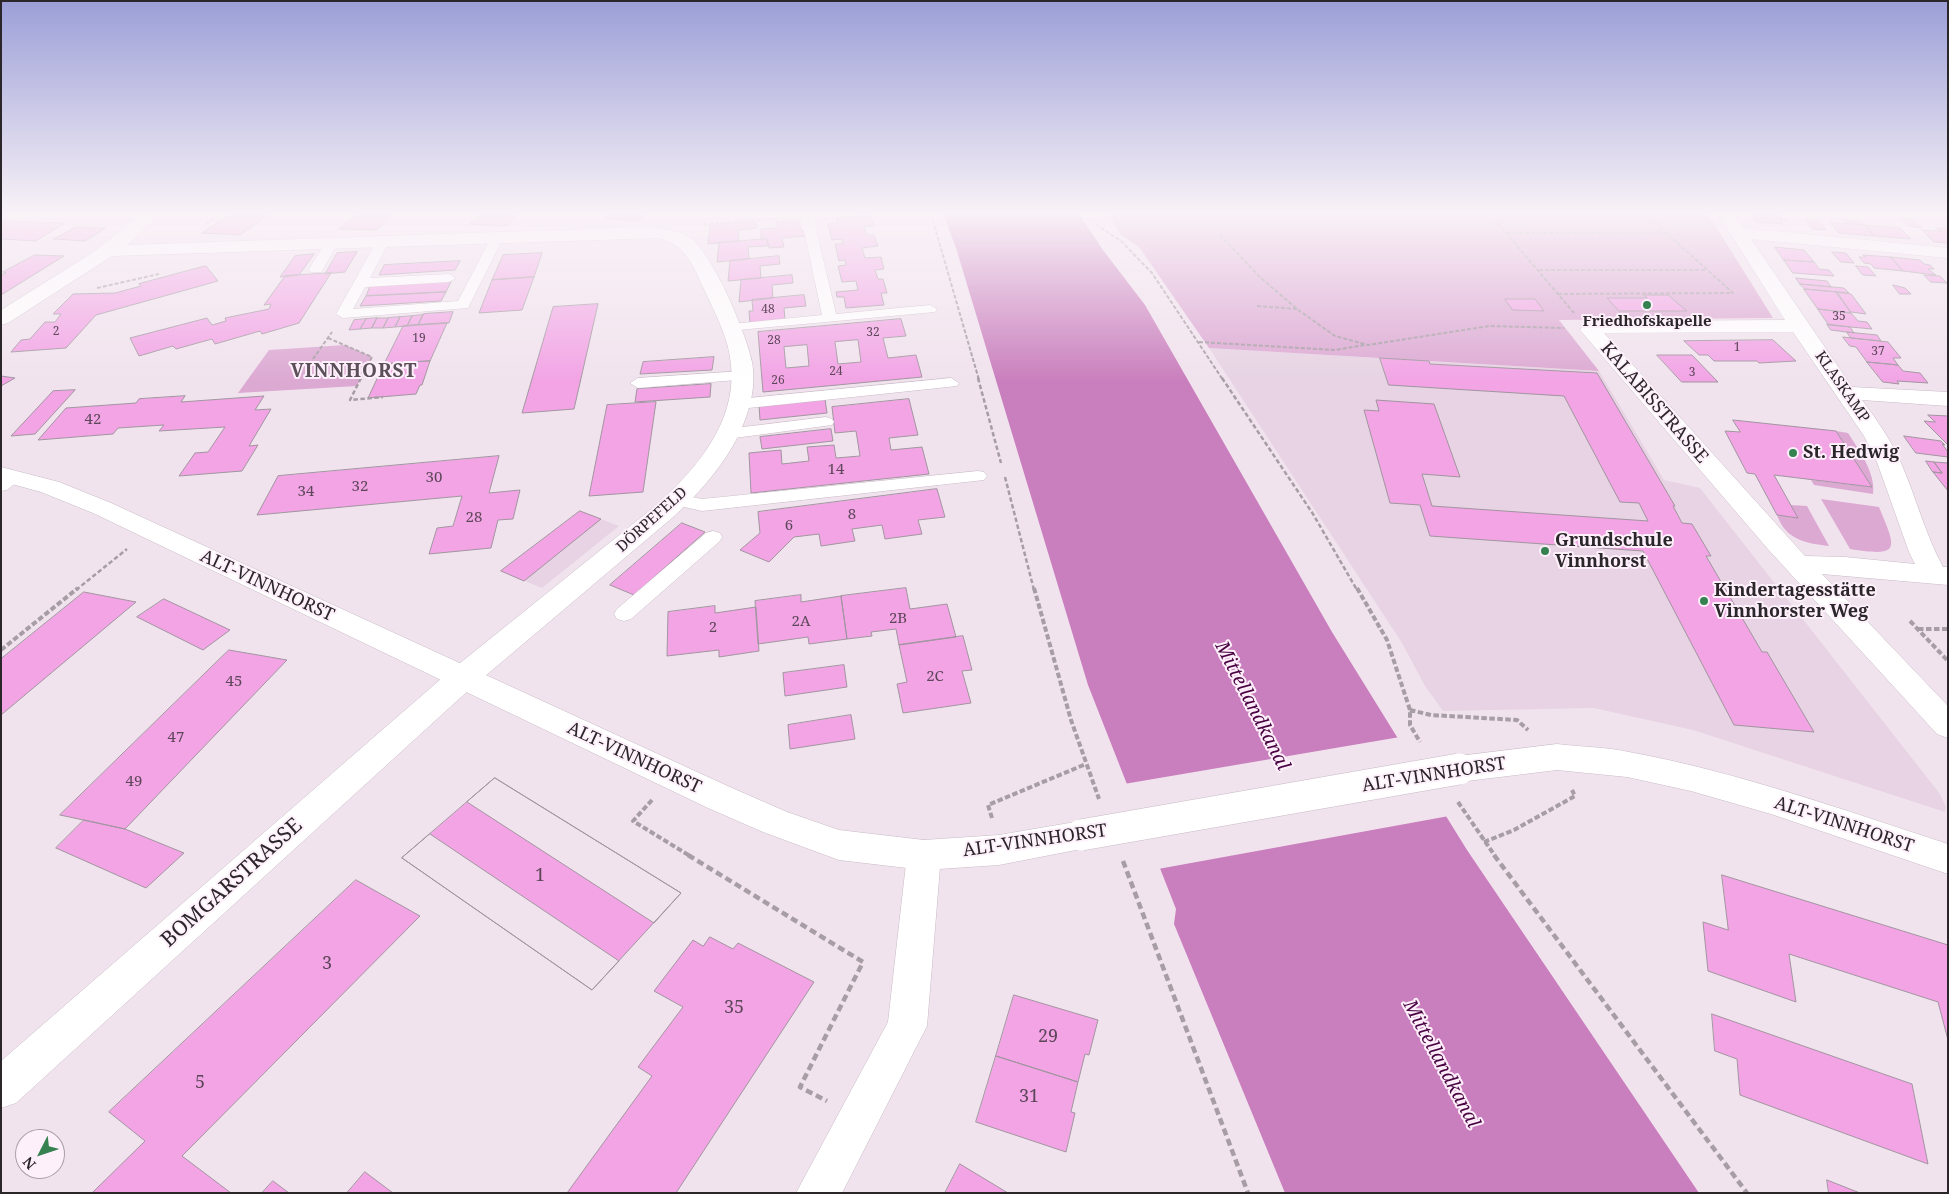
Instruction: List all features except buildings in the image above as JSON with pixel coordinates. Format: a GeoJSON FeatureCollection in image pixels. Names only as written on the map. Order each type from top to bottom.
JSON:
{"type":"FeatureCollection","features":[{"type":"Feature","properties":{"kind":"street"},"geometry":{"type":"LineString","coordinates":[[1,318],[75,270]]}},
{"type":"Feature","properties":{"kind":"street","name":"DÖRPEFELD"},"geometry":{"type":"LineString","coordinates":[[462,678],[677,500],[696,479],[727,434],[739,404],[743,376],[741,350],[703,270]]}},
{"type":"Feature","properties":{"kind":"street","name":"KLASKAMP"},"geometry":{"type":"LineString","coordinates":[[1763,270],[1799,326],[1876,436],[1889,462],[1922,552],[1941,575]]}},
{"type":"Feature","properties":{"kind":"street","name":"KALABISSTRASSE"},"geometry":{"type":"LineString","coordinates":[[1590,330],[1605,327],[1799,326]]}},
{"type":"Feature","properties":{"kind":"street","name":"KALABISSTRASSE"},"geometry":{"type":"LineString","coordinates":[[1590,330],[1798,565],[1948,726]]}},
{"type":"Feature","properties":{"kind":"street"},"geometry":{"type":"LineString","coordinates":[[1847,393],[1948,399]]}},
{"type":"Feature","properties":{"kind":"street","name":"ALT-VINNHORST"},"geometry":{"type":"LineString","coordinates":[[6,479],[50,487],[150,531],[673,776],[775,822],[839,845],[924,855],[999,850],[1459,769],[1557,757],[1627,764],[1692,778],[1771,800],[1948,859]]}},
{"type":"Feature","properties":{"kind":"street"},"geometry":{"type":"LineString","coordinates":[[1798,565],[1845,566],[1941,575]]}},
{"type":"Feature","properties":{"kind":"street","name":"BOMGARSTRASSE"},"geometry":{"type":"LineString","coordinates":[[1,1088],[462,678]]}},
{"type":"Feature","properties":{"kind":"street"},"geometry":{"type":"LineString","coordinates":[[818,1193],[907,1026],[924,855]]}},
{"type":"Feature","properties":{"kind":"lane"},"geometry":{"type":"LineString","coordinates":[[343,314],[367,270]]}},
{"type":"Feature","properties":{"kind":"lane"},"geometry":{"type":"LineString","coordinates":[[343,314],[463,305],[481,270]]}},
{"type":"Feature","properties":{"kind":"lane"},"geometry":{"type":"LineString","coordinates":[[819,270],[830,319]]}},
{"type":"Feature","properties":{"kind":"lane"},"geometry":{"type":"LineString","coordinates":[[360,283],[449,278]]}},
{"type":"Feature","properties":{"kind":"lane"},"geometry":{"type":"LineString","coordinates":[[732,328],[930,309]]}},
{"type":"Feature","properties":{"kind":"lane"},"geometry":{"type":"LineString","coordinates":[[638,383],[743,376]]}},
{"type":"Feature","properties":{"kind":"lane"},"geometry":{"type":"LineString","coordinates":[[739,404],[951,383]]}},
{"type":"Feature","properties":{"kind":"lane"},"geometry":{"type":"LineString","coordinates":[[727,434],[826,422]]}},
{"type":"Feature","properties":{"kind":"lane"},"geometry":{"type":"LineString","coordinates":[[677,500],[702,505],[978,476]]}},
{"type":"Feature","properties":{"kind":"lane"},"geometry":{"type":"LineString","coordinates":[[624,614],[714,538]]}},
{"type":"Feature","properties":{"kind":"path"},"geometry":{"type":"LineString","coordinates":[[94,289],[174,270]]}},
{"type":"Feature","properties":{"kind":"path"},"geometry":{"type":"LineString","coordinates":[[948,270],[1002,464]]}},
{"type":"Feature","properties":{"kind":"path"},"geometry":{"type":"LineString","coordinates":[[1149,270],[1200,342],[1313,514],[1387,640],[1410,710],[1410,725],[1426,750]]}},
{"type":"Feature","properties":{"kind":"path"},"geometry":{"type":"LineString","coordinates":[[1253,270],[1297,309],[1335,336],[1368,345]]}},
{"type":"Feature","properties":{"kind":"path"},"geometry":{"type":"LineString","coordinates":[[1538,270],[1707,270],[1733,293],[1558,294]]}},
{"type":"Feature","properties":{"kind":"path"},"geometry":{"type":"LineString","coordinates":[[1538,270],[1590,330]]}},
{"type":"Feature","properties":{"kind":"path"},"geometry":{"type":"LineString","coordinates":[[1258,306],[1297,309]]}},
{"type":"Feature","properties":{"kind":"path"},"geometry":{"type":"LineString","coordinates":[[313,360],[343,314]]}},
{"type":"Feature","properties":{"kind":"path"},"geometry":{"type":"LineString","coordinates":[[1200,342],[1335,350],[1489,326],[1590,330]]}},
{"type":"Feature","properties":{"kind":"path"},"geometry":{"type":"LineString","coordinates":[[328,338],[372,357],[350,400],[383,397]]}},
{"type":"Feature","properties":{"kind":"path"},"geometry":{"type":"LineString","coordinates":[[1004,474],[1042,620],[1086,764],[1100,801]]}},
{"type":"Feature","properties":{"kind":"path"},"geometry":{"type":"LineString","coordinates":[[1,650],[150,531]]}},
{"type":"Feature","properties":{"kind":"path"},"geometry":{"type":"LineString","coordinates":[[1910,621],[1948,661]]}},
{"type":"Feature","properties":{"kind":"path"},"geometry":{"type":"LineString","coordinates":[[1917,629],[1948,629]]}},
{"type":"Feature","properties":{"kind":"path"},"geometry":{"type":"LineString","coordinates":[[1410,710],[1431,715],[1517,720]]}},
{"type":"Feature","properties":{"kind":"path"},"geometry":{"type":"LineString","coordinates":[[988,804],[1086,764]]}},
{"type":"Feature","properties":{"kind":"path"},"geometry":{"type":"LineString","coordinates":[[673,776],[633,821],[863,962],[800,1087],[859,1117]]}},
{"type":"Feature","properties":{"kind":"path"},"geometry":{"type":"LineString","coordinates":[[1484,842],[1514,830],[1575,796]]}},
{"type":"Feature","properties":{"kind":"path"},"geometry":{"type":"LineString","coordinates":[[1458,800],[1484,842],[1747,1193]]}},
{"type":"Feature","properties":{"kind":"path"},"geometry":{"type":"LineString","coordinates":[[1121,857],[1248,1193]]}},
{"type":"Feature","properties":{"kind":"shaded area"},"geometry":{"type":"Polygon","coordinates":[[[1155,270],[1743,270],[1773,318],[1559,320],[1599,371],[1209,348],[1155,270]]]}},
{"type":"Feature","properties":{"kind":"shaded area"},"geometry":{"type":"Polygon","coordinates":[[[345,345],[372,357],[357,386],[238,393],[269,350],[345,345]]]}},
{"type":"Feature","properties":{"kind":"shaded area","name":"Grundschule Vinnhorst"},"geometry":{"type":"Polygon","coordinates":[[[1209,348],[1599,371],[1664,480],[1700,488],[1940,794],[1946,807],[1945,812],[1693,730],[1594,708],[1443,711],[1425,686],[1402,643],[1209,348]]]}},
{"type":"Feature","properties":{"kind":"shaded area"},"geometry":{"type":"Polygon","coordinates":[[[1836,431],[1848,433],[1862,454],[1872,478],[1873,494],[1814,485],[1811,480],[1872,487],[1836,431]]]}},
{"type":"Feature","properties":{"kind":"shaded area"},"geometry":{"type":"Polygon","coordinates":[[[1821,499],[1879,507],[1889,533],[1890,547],[1886,551],[1879,552],[1850,549],[1821,499]]]}},
{"type":"Feature","properties":{"kind":"shaded area"},"geometry":{"type":"Polygon","coordinates":[[[1791,505],[1807,506],[1829,546],[1797,539],[1786,530],[1777,515],[1797,518],[1791,505]]]}},
{"type":"Feature","properties":{"kind":"shaded area"},"geometry":{"type":"Polygon","coordinates":[[[580,511],[619,526],[542,588],[501,571],[580,511]]]}},
{"type":"Feature","properties":{"kind":"water","name":"Mittellandkanal"},"geometry":{"type":"Polygon","coordinates":[[[963,270],[1118,270],[1145,305],[1332,632],[1467,850],[1699,1193],[1285,1193],[1174,924],[1176,909],[1088,685],[963,270]]]}},
{"type":"Feature","properties":{"kind":"pier"},"geometry":{"type":"Polygon","coordinates":[[[1400,737],[1449,816],[1158,869],[1124,784],[1400,737]]]}},
{"type":"Feature","properties":{"kind":"place","name":"Friedhofskapelle"},"geometry":{"type":"Point","coordinates":[1647,305]}},
{"type":"Feature","properties":{"kind":"place","name":"St. Hedwig"},"geometry":{"type":"Point","coordinates":[1793,453]}},
{"type":"Feature","properties":{"kind":"place","name":"Grundschule Vinnhorst"},"geometry":{"type":"Point","coordinates":[1545,551]}},
{"type":"Feature","properties":{"kind":"place","name":"Kindertagesstätte Vinnhorster Weg"},"geometry":{"type":"Point","coordinates":[1704,601]}},
{"type":"Feature","properties":{"kind":"district","name":"VINNHORST"},"geometry":{"type":"Point","coordinates":[354,372]}}]}
